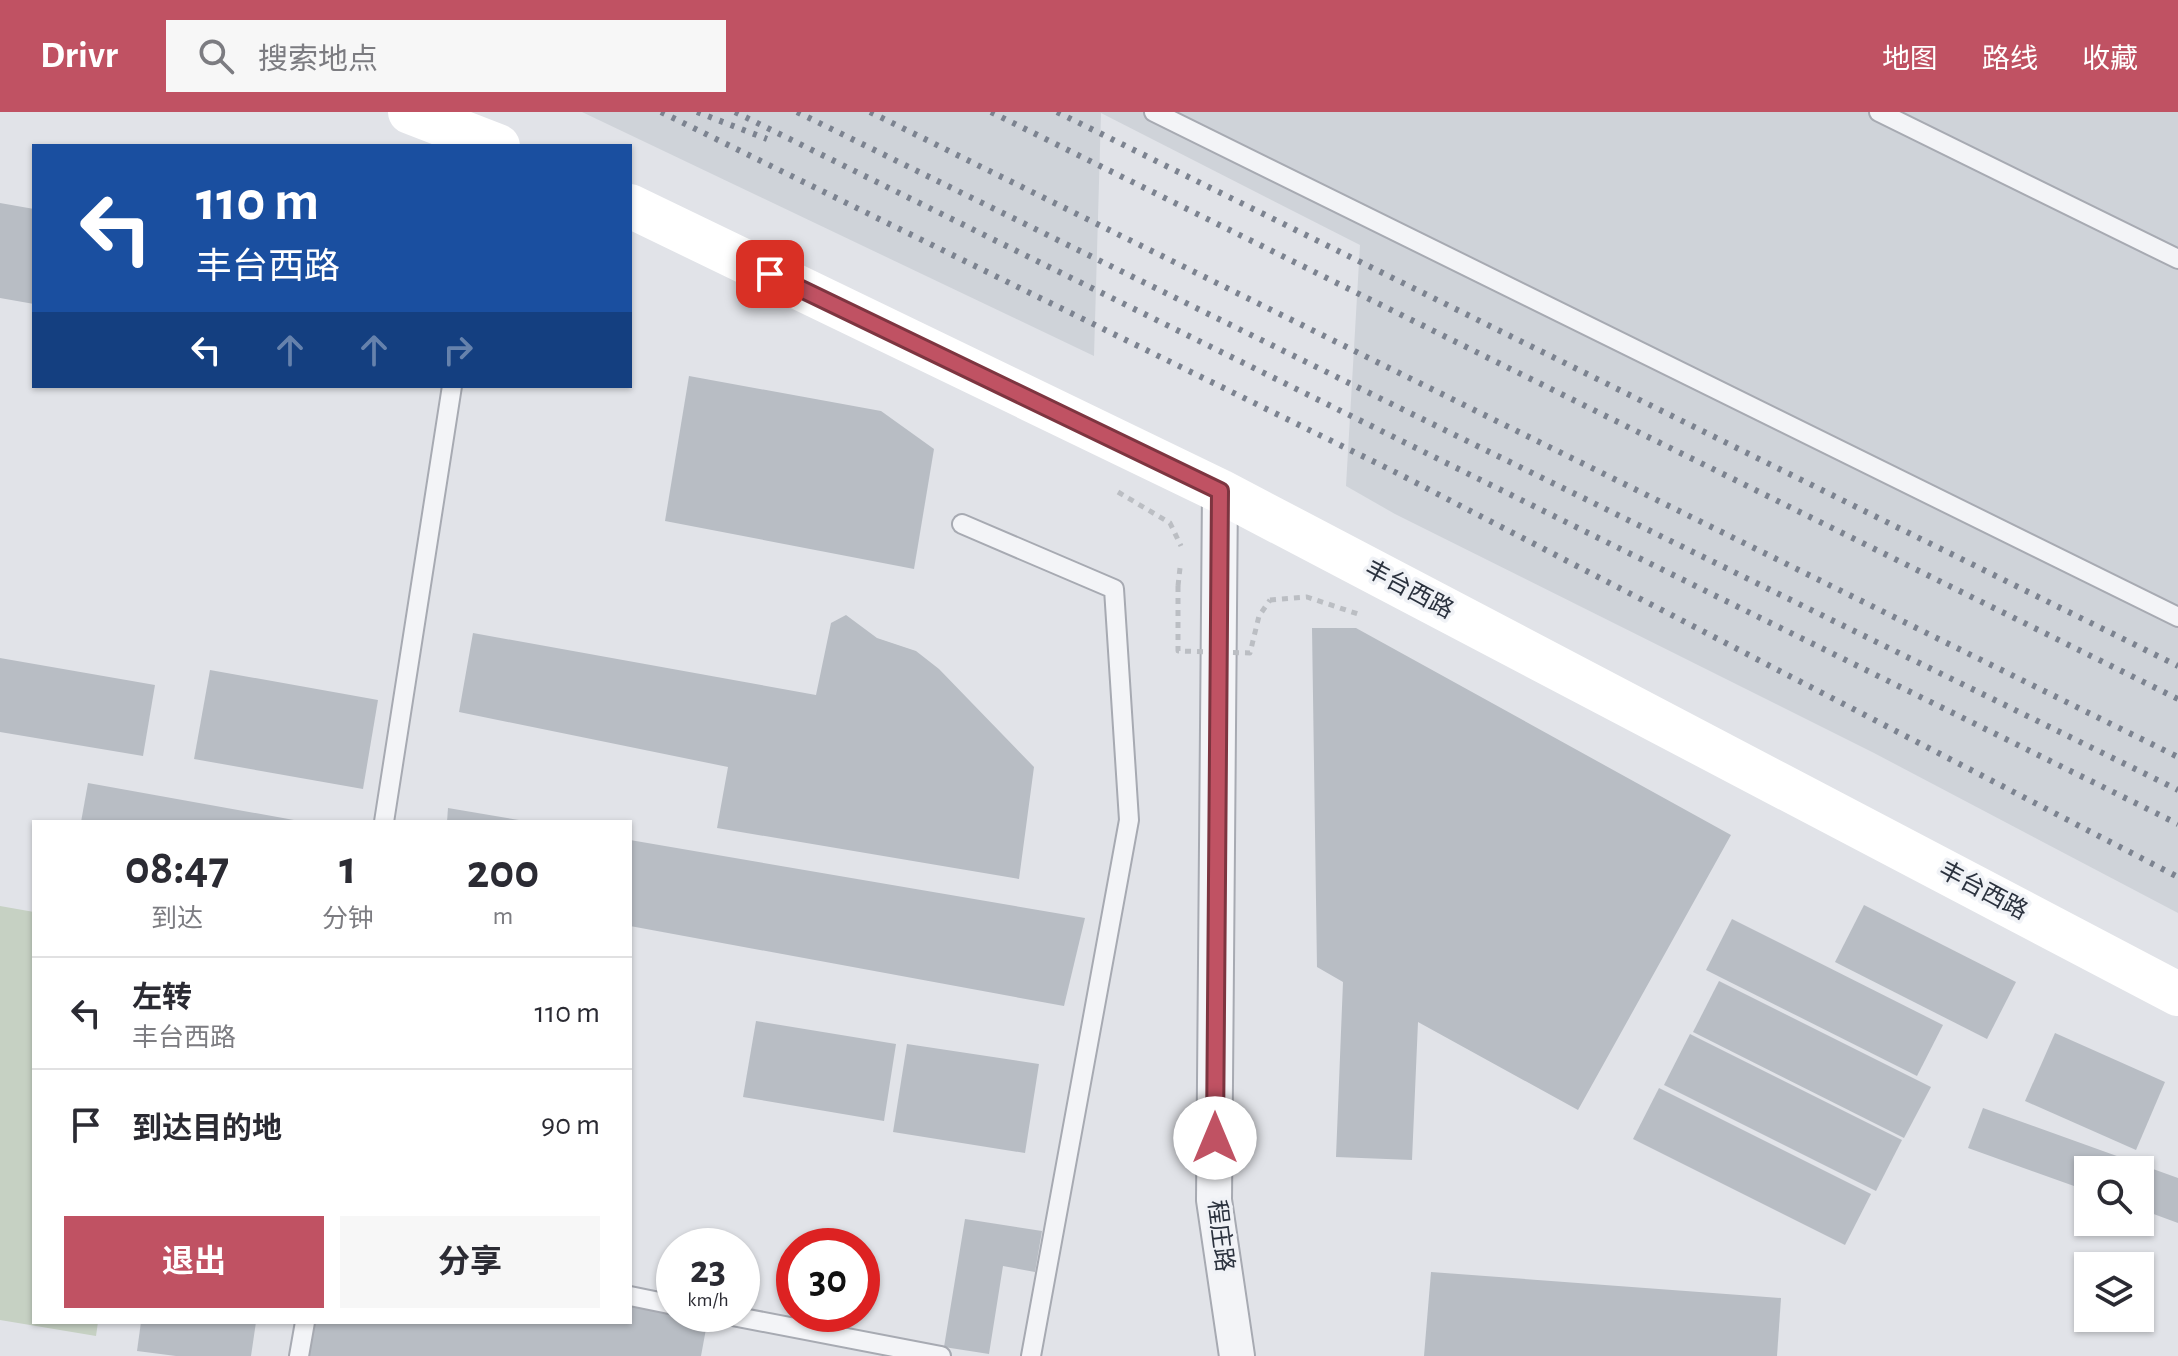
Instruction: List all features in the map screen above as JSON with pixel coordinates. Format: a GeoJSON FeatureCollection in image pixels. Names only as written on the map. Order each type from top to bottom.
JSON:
{"type":"FeatureCollection","features":[{"type":"Feature","properties":{"kind":"main road"},"geometry":{"type":"LineString","coordinates":[[410,112],[489,144]]}},
{"type":"Feature","properties":{"kind":"main road","name":"丰台西路"},"geometry":{"type":"LineString","coordinates":[[632,207],[1220,491],[2178,994]]}},
{"type":"Feature","properties":{"kind":"street","name":"程庄路"},"geometry":{"type":"LineString","coordinates":[[1220,491],[1214,1200],[1237,1356]]}},
{"type":"Feature","properties":{"kind":"lane"},"geometry":{"type":"LineString","coordinates":[[1154,112],[2178,617]]}},
{"type":"Feature","properties":{"kind":"lane"},"geometry":{"type":"LineString","coordinates":[[1879,112],[2178,259]]}},
{"type":"Feature","properties":{"kind":"lane"},"geometry":{"type":"LineString","coordinates":[[384,820],[452,388]]}},
{"type":"Feature","properties":{"kind":"lane"},"geometry":{"type":"LineString","coordinates":[[962,524],[1114,589],[1129,820],[1031,1356]]}},
{"type":"Feature","properties":{"kind":"lane"},"geometry":{"type":"LineString","coordinates":[[632,1296],[656,1301]]}},
{"type":"Feature","properties":{"kind":"lane"},"geometry":{"type":"LineString","coordinates":[[760,1321],[941,1356]]}},
{"type":"Feature","properties":{"kind":"lane"},"geometry":{"type":"LineString","coordinates":[[299,1356],[305,1324]]}},
{"type":"Feature","properties":{"kind":"path"},"geometry":{"type":"LineString","coordinates":[[1114,489],[1170,523],[1182,548],[1178,586],[1178,651],[1250,653],[1259,616],[1270,600]]}},
{"type":"Feature","properties":{"kind":"shaded area"},"geometry":{"type":"Polygon","coordinates":[[[582,112],[2178,112],[2178,913],[1874,753],[1395,514],[1346,486],[1360,245],[1101,113],[1094,356],[582,112]]]}},
{"type":"Feature","properties":{"kind":"green space"},"geometry":{"type":"Polygon","coordinates":[[[0,906],[32,912],[32,1324],[98,1324],[96,1336],[0,1320],[0,906]]]}},
{"type":"Feature","properties":{"kind":"building"},"geometry":{"type":"Polygon","coordinates":[[[0,203],[32,209],[32,304],[0,298],[0,203]]]}},
{"type":"Feature","properties":{"kind":"building"},"geometry":{"type":"Polygon","coordinates":[[[689,376],[881,411],[934,449],[914,569],[665,521],[689,376]]]}},
{"type":"Feature","properties":{"kind":"building"},"geometry":{"type":"Polygon","coordinates":[[[846,615],[877,638],[916,651],[939,669],[1034,767],[1019,879],[717,828],[728,767],[459,712],[473,633],[816,695],[831,623],[846,615]]]}},
{"type":"Feature","properties":{"kind":"building"},"geometry":{"type":"Polygon","coordinates":[[[1312,628],[1356,628],[1731,835],[1578,1110],[1418,1022],[1412,1160],[1336,1157],[1343,982],[1317,967],[1312,628]]]}},
{"type":"Feature","properties":{"kind":"building"},"geometry":{"type":"Polygon","coordinates":[[[0,658],[155,685],[143,756],[0,732],[0,658]]]}},
{"type":"Feature","properties":{"kind":"building"},"geometry":{"type":"Polygon","coordinates":[[[210,670],[378,700],[363,789],[194,759],[210,670]]]}},
{"type":"Feature","properties":{"kind":"building"},"geometry":{"type":"Polygon","coordinates":[[[88,783],[294,820],[81,820],[88,783]]]}},
{"type":"Feature","properties":{"kind":"building"},"geometry":{"type":"Polygon","coordinates":[[[448,808],[519,820],[447,820],[448,808]]]}},
{"type":"Feature","properties":{"kind":"building"},"geometry":{"type":"Polygon","coordinates":[[[632,840],[1085,918],[1064,1006],[632,926],[632,840]]]}},
{"type":"Feature","properties":{"kind":"building"},"geometry":{"type":"Polygon","coordinates":[[[1864,905],[2016,982],[1987,1039],[1835,962],[1864,905]]]}},
{"type":"Feature","properties":{"kind":"building"},"geometry":{"type":"Polygon","coordinates":[[[1732,919],[1943,1025],[1917,1076],[1706,970],[1732,919]]]}},
{"type":"Feature","properties":{"kind":"building"},"geometry":{"type":"Polygon","coordinates":[[[1719,981],[1931,1087],[1904,1138],[1693,1032],[1719,981]]]}},
{"type":"Feature","properties":{"kind":"building"},"geometry":{"type":"Polygon","coordinates":[[[756,1021],[896,1044],[884,1121],[743,1097],[756,1021]]]}},
{"type":"Feature","properties":{"kind":"building"},"geometry":{"type":"Polygon","coordinates":[[[2055,1033],[2165,1082],[2136,1150],[2025,1101],[2055,1033]]]}},
{"type":"Feature","properties":{"kind":"building"},"geometry":{"type":"Polygon","coordinates":[[[1690,1034],[1902,1140],[1876,1191],[1664,1085],[1690,1034]]]}},
{"type":"Feature","properties":{"kind":"building"},"geometry":{"type":"Polygon","coordinates":[[[907,1044],[1039,1064],[1025,1153],[893,1132],[907,1044]]]}},
{"type":"Feature","properties":{"kind":"building"},"geometry":{"type":"Polygon","coordinates":[[[1659,1088],[1871,1194],[1845,1245],[1633,1139],[1659,1088]]]}},
{"type":"Feature","properties":{"kind":"building"},"geometry":{"type":"Polygon","coordinates":[[[1983,1108],[2117,1156],[2074,1156],[2074,1186],[1968,1148],[1983,1108]]]}},
{"type":"Feature","properties":{"kind":"building"},"geometry":{"type":"Polygon","coordinates":[[[2154,1169],[2178,1178],[2178,1223],[2154,1214],[2154,1169]]]}},
{"type":"Feature","properties":{"kind":"building"},"geometry":{"type":"Polygon","coordinates":[[[965,1219],[1042,1231],[1035,1272],[1003,1266],[989,1354],[944,1347],[965,1219]]]}},
{"type":"Feature","properties":{"kind":"building"},"geometry":{"type":"Polygon","coordinates":[[[1431,1272],[1781,1298],[1777,1356],[1424,1356],[1431,1272]]]}},
{"type":"Feature","properties":{"kind":"building"},"geometry":{"type":"Polygon","coordinates":[[[632,1304],[656,1309],[656,1332],[705,1332],[701,1356],[302,1356],[308,1324],[632,1324],[632,1304]]]}},
{"type":"Feature","properties":{"kind":"building"},"geometry":{"type":"Polygon","coordinates":[[[141,1324],[256,1324],[251,1356],[176,1356],[137,1351],[141,1324]]]}},
{"type":"Feature","properties":{"kind":"railway"},"geometry":{"type":"LineString","coordinates":[[661,112],[1399,474],[2178,877]]}},
{"type":"Feature","properties":{"kind":"railway"},"geometry":{"type":"LineString","coordinates":[[697,112],[767,139]]}},
{"type":"Feature","properties":{"kind":"railway"},"geometry":{"type":"LineString","coordinates":[[735,112],[2178,824]]}},
{"type":"Feature","properties":{"kind":"railway"},"geometry":{"type":"LineString","coordinates":[[797,112],[2178,790]]}},
{"type":"Feature","properties":{"kind":"railway"},"geometry":{"type":"LineString","coordinates":[[870,112],[2178,757]]}},
{"type":"Feature","properties":{"kind":"railway"},"geometry":{"type":"LineString","coordinates":[[991,112],[2178,699]]}},
{"type":"Feature","properties":{"kind":"railway"},"geometry":{"type":"LineString","coordinates":[[1057,112],[2178,666]]}},
{"type":"Feature","properties":{"kind":"route"},"geometry":{"type":"LineString","coordinates":[[770,274],[1220,491],[1215,1138]]}}]}
